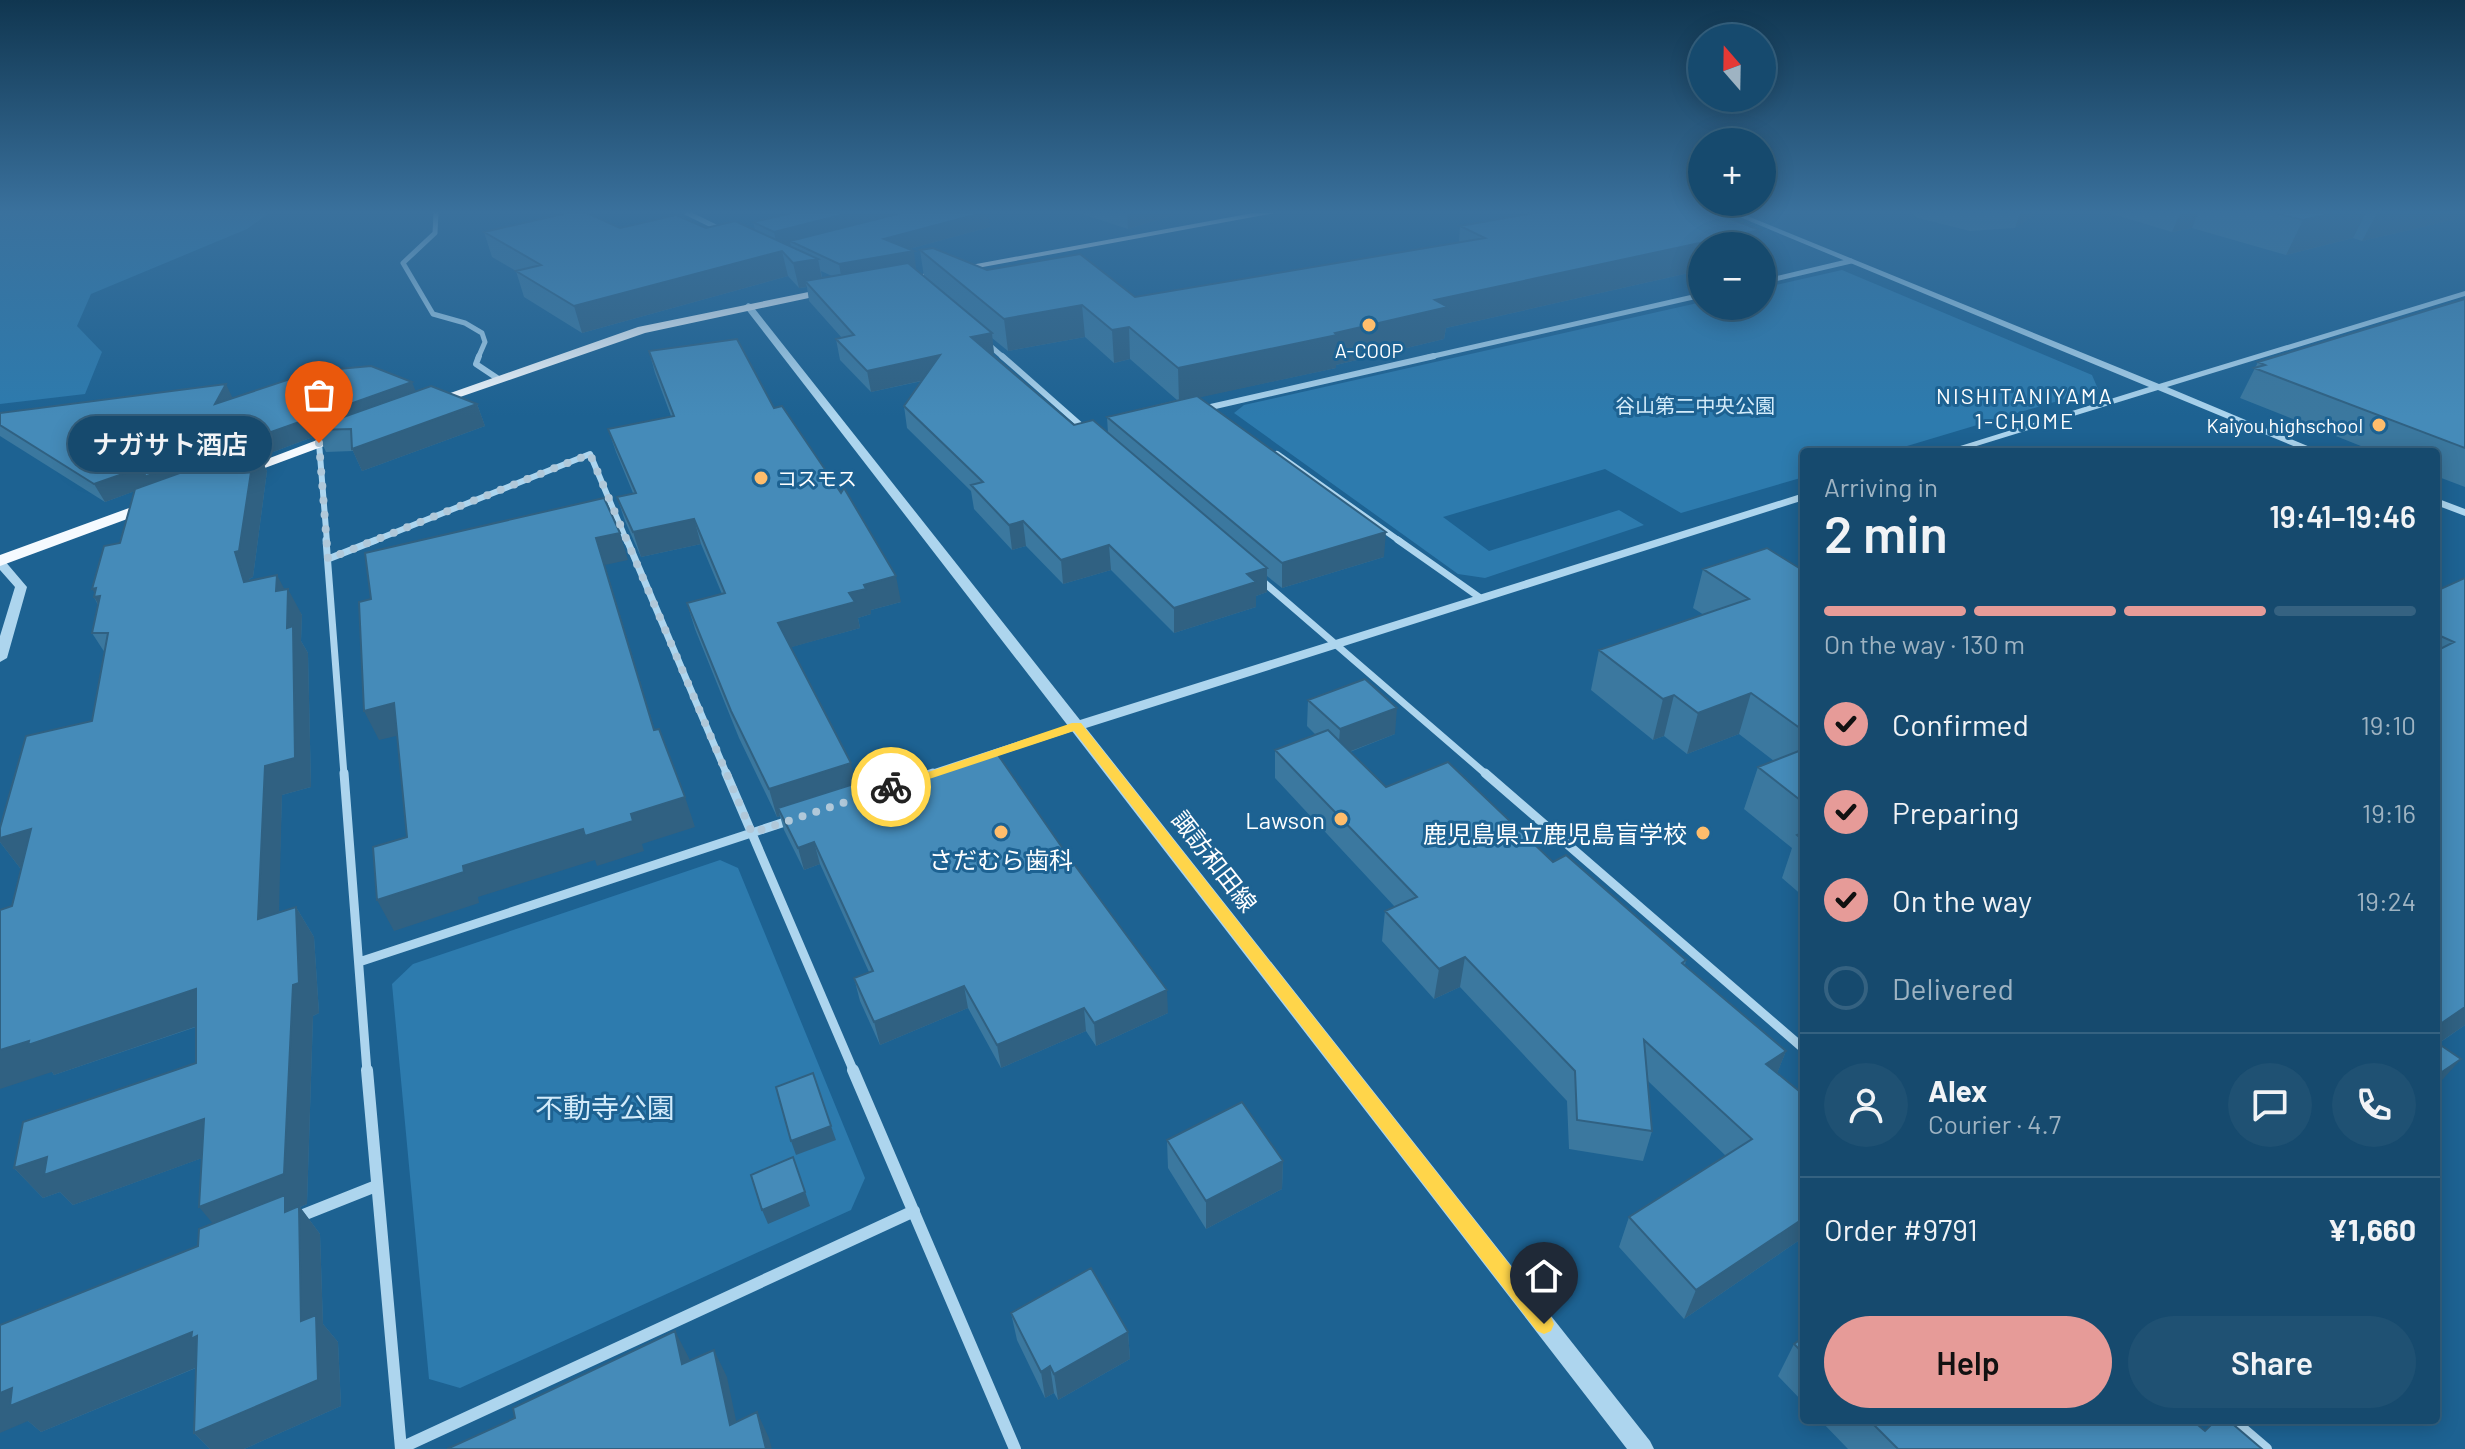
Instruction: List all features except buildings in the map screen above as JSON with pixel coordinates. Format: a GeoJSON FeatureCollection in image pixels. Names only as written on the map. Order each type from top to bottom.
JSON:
{"type":"FeatureCollection","features":[{"type":"Feature","properties":{"kind":"main road"},"geometry":{"type":"LineString","coordinates":[[885,281],[920,281]]}},
{"type":"Feature","properties":{"kind":"main road"},"geometry":{"type":"LineString","coordinates":[[408,411],[642,330],[844,288]]}},
{"type":"Feature","properties":{"kind":"main road"},"geometry":{"type":"LineString","coordinates":[[217,481],[363,427]]}},
{"type":"Feature","properties":{"kind":"main road"},"geometry":{"type":"LineString","coordinates":[[0,562],[174,497]]}},
{"type":"Feature","properties":{"kind":"street"},"geometry":{"type":"LineString","coordinates":[[413,281],[433,314],[465,323],[482,333],[485,342],[476,364],[497,378]]}},
{"type":"Feature","properties":{"kind":"street"},"geometry":{"type":"LineString","coordinates":[[828,281],[844,288]]}},
{"type":"Feature","properties":{"kind":"street"},"geometry":{"type":"LineString","coordinates":[[1899,281],[2307,448]]}},
{"type":"Feature","properties":{"kind":"street"},"geometry":{"type":"LineString","coordinates":[[1959,448],[2465,293]]}},
{"type":"Feature","properties":{"kind":"street"},"geometry":{"type":"LineString","coordinates":[[1196,411],[1688,298]]}},
{"type":"Feature","properties":{"kind":"street","name":"諏訪和田線"},"geometry":{"type":"LineString","coordinates":[[748,306],[1642,1449]]}},
{"type":"Feature","properties":{"kind":"street"},"geometry":{"type":"LineString","coordinates":[[983,340],[1092,436]]}},
{"type":"Feature","properties":{"kind":"street"},"geometry":{"type":"LineString","coordinates":[[1211,407],[1224,416]]}},
{"type":"Feature","properties":{"kind":"street"},"geometry":{"type":"LineString","coordinates":[[319,443],[376,1186],[401,1449],[914,1211]]}},
{"type":"Feature","properties":{"kind":"street"},"geometry":{"type":"LineString","coordinates":[[1275,452],[1479,597]]}},
{"type":"Feature","properties":{"kind":"street"},"geometry":{"type":"LineString","coordinates":[[328,559],[590,454],[1015,1449]]}},
{"type":"Feature","properties":{"kind":"street"},"geometry":{"type":"LineString","coordinates":[[840,803],[1334,643],[1800,497]]}},
{"type":"Feature","properties":{"kind":"street"},"geometry":{"type":"LineString","coordinates":[[2440,503],[2465,513]]}},
{"type":"Feature","properties":{"kind":"street"},"geometry":{"type":"LineString","coordinates":[[0,562],[21,587],[0,658]]}},
{"type":"Feature","properties":{"kind":"street"},"geometry":{"type":"LineString","coordinates":[[1254,574],[1800,1046]]}},
{"type":"Feature","properties":{"kind":"street"},"geometry":{"type":"LineString","coordinates":[[359,962],[796,818]]}},
{"type":"Feature","properties":{"kind":"street"},"geometry":{"type":"LineString","coordinates":[[290,1221],[376,1186]]}},
{"type":"Feature","properties":{"kind":"street"},"geometry":{"type":"LineString","coordinates":[[2237,1424],[2266,1449]]}},
{"type":"Feature","properties":{"kind":"green space"},"geometry":{"type":"Polygon","coordinates":[[[0,281],[123,281],[91,294],[77,326],[102,352],[85,394],[0,404],[0,281]]]}},
{"type":"Feature","properties":{"kind":"green space","name":"谷山第二中央公園"},"geometry":{"type":"Polygon","coordinates":[[[1795,281],[1867,281],[2092,375],[2098,389],[1900,448],[1800,448],[1800,478],[1681,513],[1605,469],[1443,517],[1489,551],[1619,510],[1644,525],[1485,578],[1458,574],[1234,413],[1244,405],[1688,305],[1688,320],[1776,320],[1776,285],[1795,281]]]}},
{"type":"Feature","properties":{"kind":"green space","name":"不動寺公園"},"geometry":{"type":"Polygon","coordinates":[[[720,860],[738,868],[865,1178],[851,1210],[460,1388],[429,1379],[392,984],[413,964],[720,860]]]}},
{"type":"Feature","properties":{"kind":"way so far"},"geometry":{"type":"LineString","coordinates":[[319,443],[328,559],[590,454],[752,833],[891,787]]}},
{"type":"Feature","properties":{"kind":"place","name":"A-COOP"},"geometry":{"type":"Point","coordinates":[1369,325]}},
{"type":"Feature","properties":{"kind":"place","name":"Kaiyou highschool"},"geometry":{"type":"Point","coordinates":[2379,425]}},
{"type":"Feature","properties":{"kind":"place","name":"ナガサト酒店"},"geometry":{"type":"Point","coordinates":[319,443]}},
{"type":"Feature","properties":{"kind":"place","name":"コスモス"},"geometry":{"type":"Point","coordinates":[761,478]}},
{"type":"Feature","properties":{"kind":"place","name":"Lawson"},"geometry":{"type":"Point","coordinates":[1341,819]}},
{"type":"Feature","properties":{"kind":"place","name":"さだむら歯科"},"geometry":{"type":"Point","coordinates":[1001,832]}},
{"type":"Feature","properties":{"kind":"place","name":"鹿児島県立鹿児島盲学校"},"geometry":{"type":"Point","coordinates":[1703,833]}},
{"type":"Feature","properties":{"kind":"district","name":"NISHITANIYAMA 1-CHOME"},"geometry":{"type":"Point","coordinates":[2025,408]}},
{"type":"Feature","properties":{"kind":"route"},"geometry":{"type":"LineString","coordinates":[[891,787],[1077,726],[1544,1324]]}}]}
